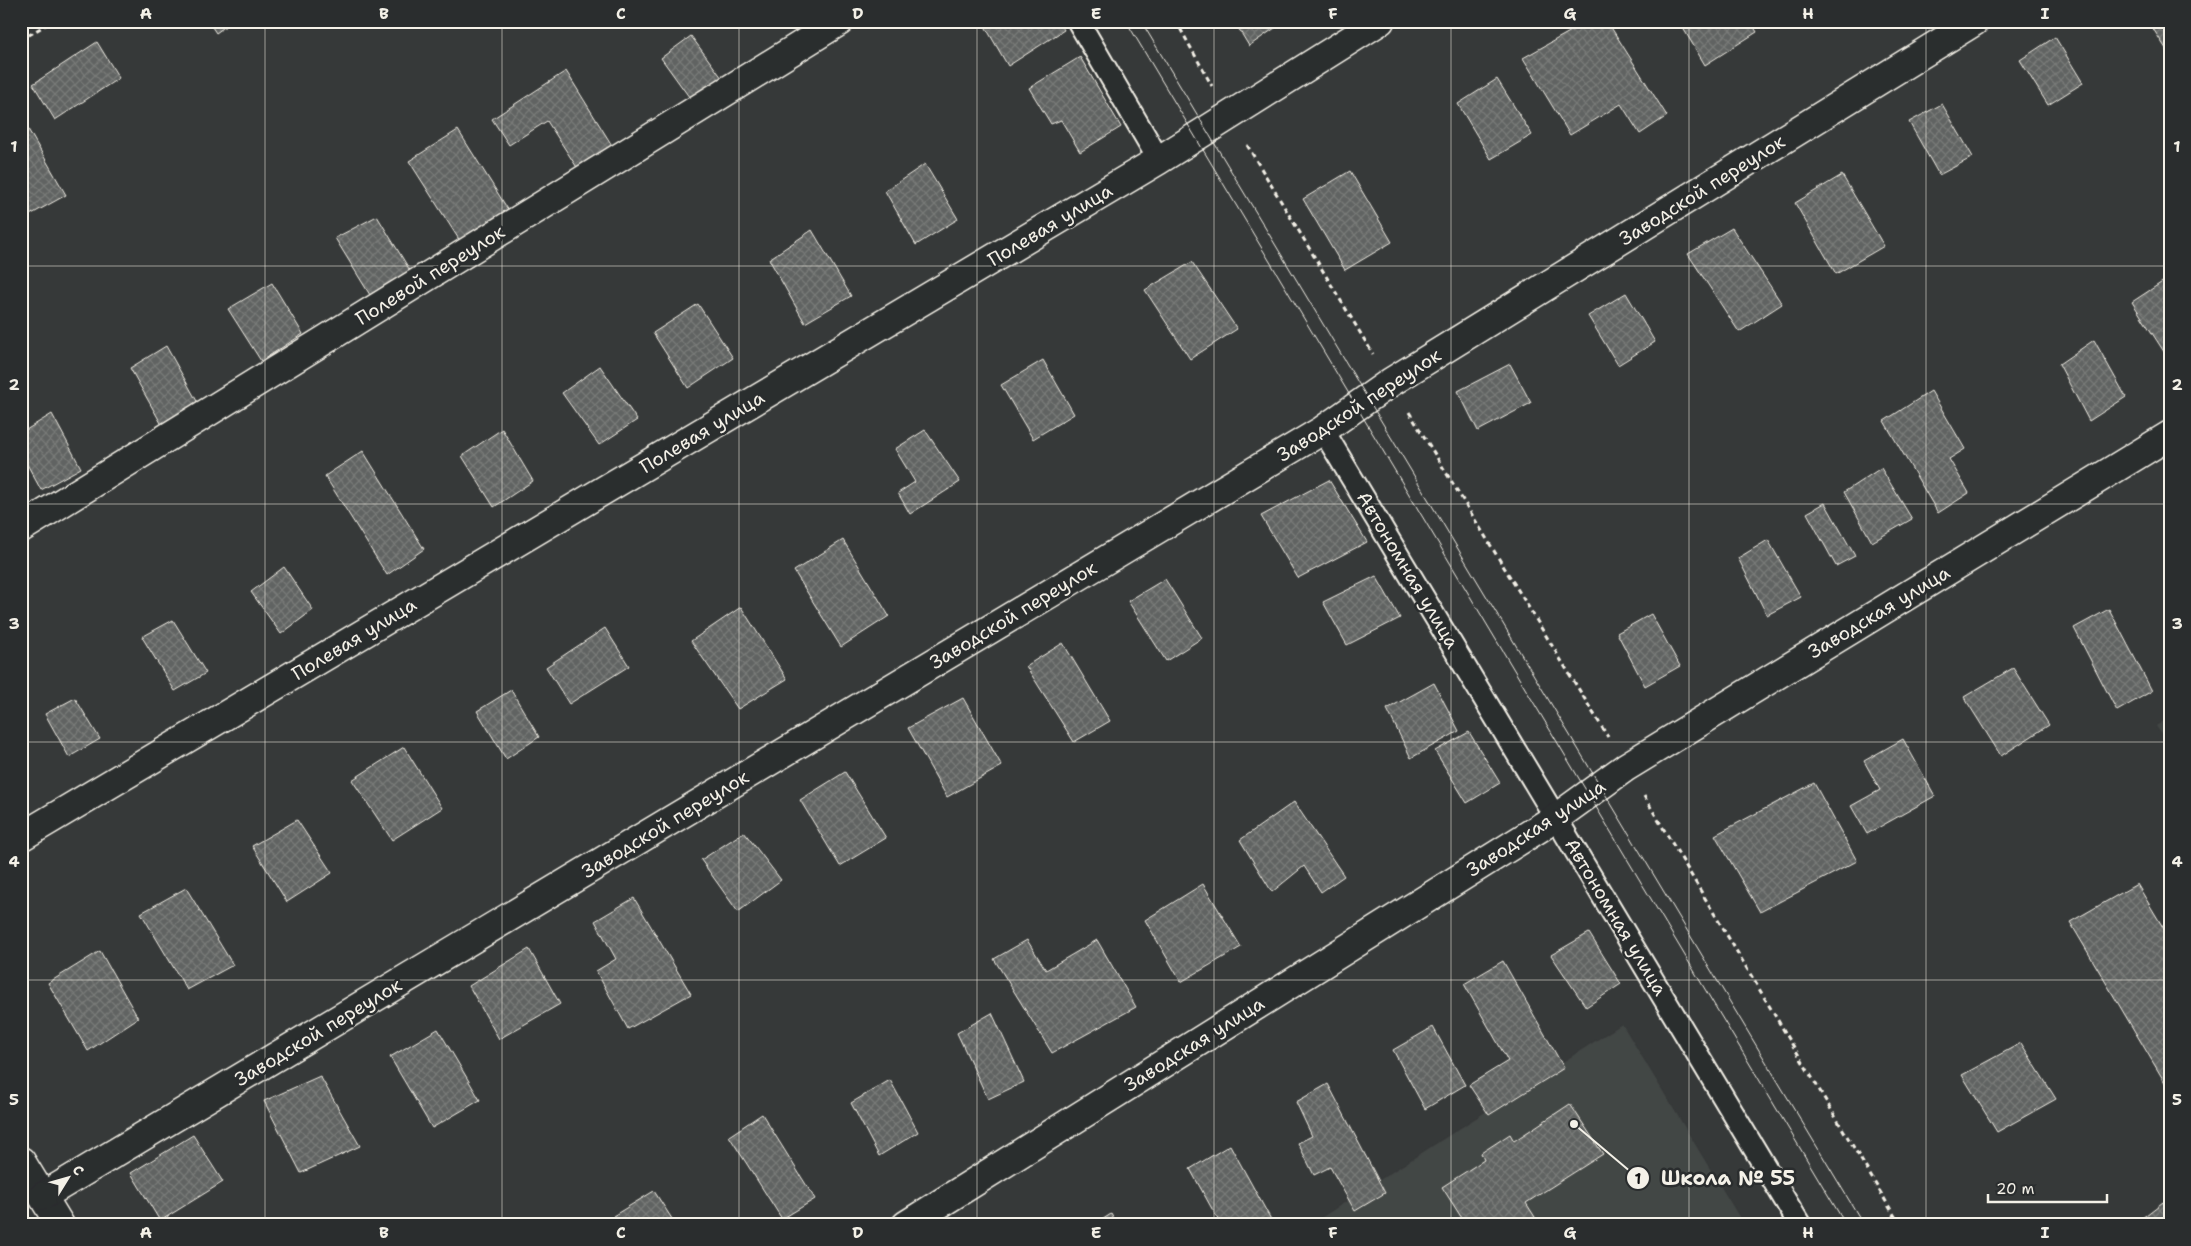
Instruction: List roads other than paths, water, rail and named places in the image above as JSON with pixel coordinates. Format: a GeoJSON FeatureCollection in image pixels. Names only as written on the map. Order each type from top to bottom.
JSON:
{"type":"FeatureCollection","features":[{"type":"Feature","properties":{"kind":"street","name":"Полевой переулок"},"geometry":{"type":"LineString","coordinates":[[21,528],[840,21]]}},
{"type":"Feature","properties":{"kind":"street","name":"Полевая улица"},"geometry":{"type":"LineString","coordinates":[[21,837],[1159,160],[1380,21]]}},
{"type":"Feature","properties":{"kind":"street","name":"Заводской переулок"},"geometry":{"type":"LineString","coordinates":[[43,1196],[1323,430],[1391,382],[1975,21]]}},
{"type":"Feature","properties":{"kind":"street","name":"Заводская улица"},"geometry":{"type":"LineString","coordinates":[[906,1225],[1557,817],[1626,767],[2170,435]]}},
{"type":"Feature","properties":{"kind":"street"},"geometry":{"type":"LineString","coordinates":[[21,1161],[60,1225]]}},
{"type":"Feature","properties":{"kind":"lane"},"geometry":{"type":"LineString","coordinates":[[1078,21],[1159,160]]}},
{"type":"Feature","properties":{"kind":"lane","name":"Автономная улица"},"geometry":{"type":"LineString","coordinates":[[1323,430],[1557,817],[1800,1225]]}},
{"type":"Feature","properties":{"kind":"tram line"},"geometry":{"type":"LineString","coordinates":[[1126,21],[1846,1225]]}},
{"type":"Feature","properties":{"kind":"tram line"},"geometry":{"type":"LineString","coordinates":[[1141,21],[1864,1225]]}},
{"type":"Feature","properties":{"kind":"place","name":"Школа № 55"},"geometry":{"type":"Point","coordinates":[1574,1124]}}]}
